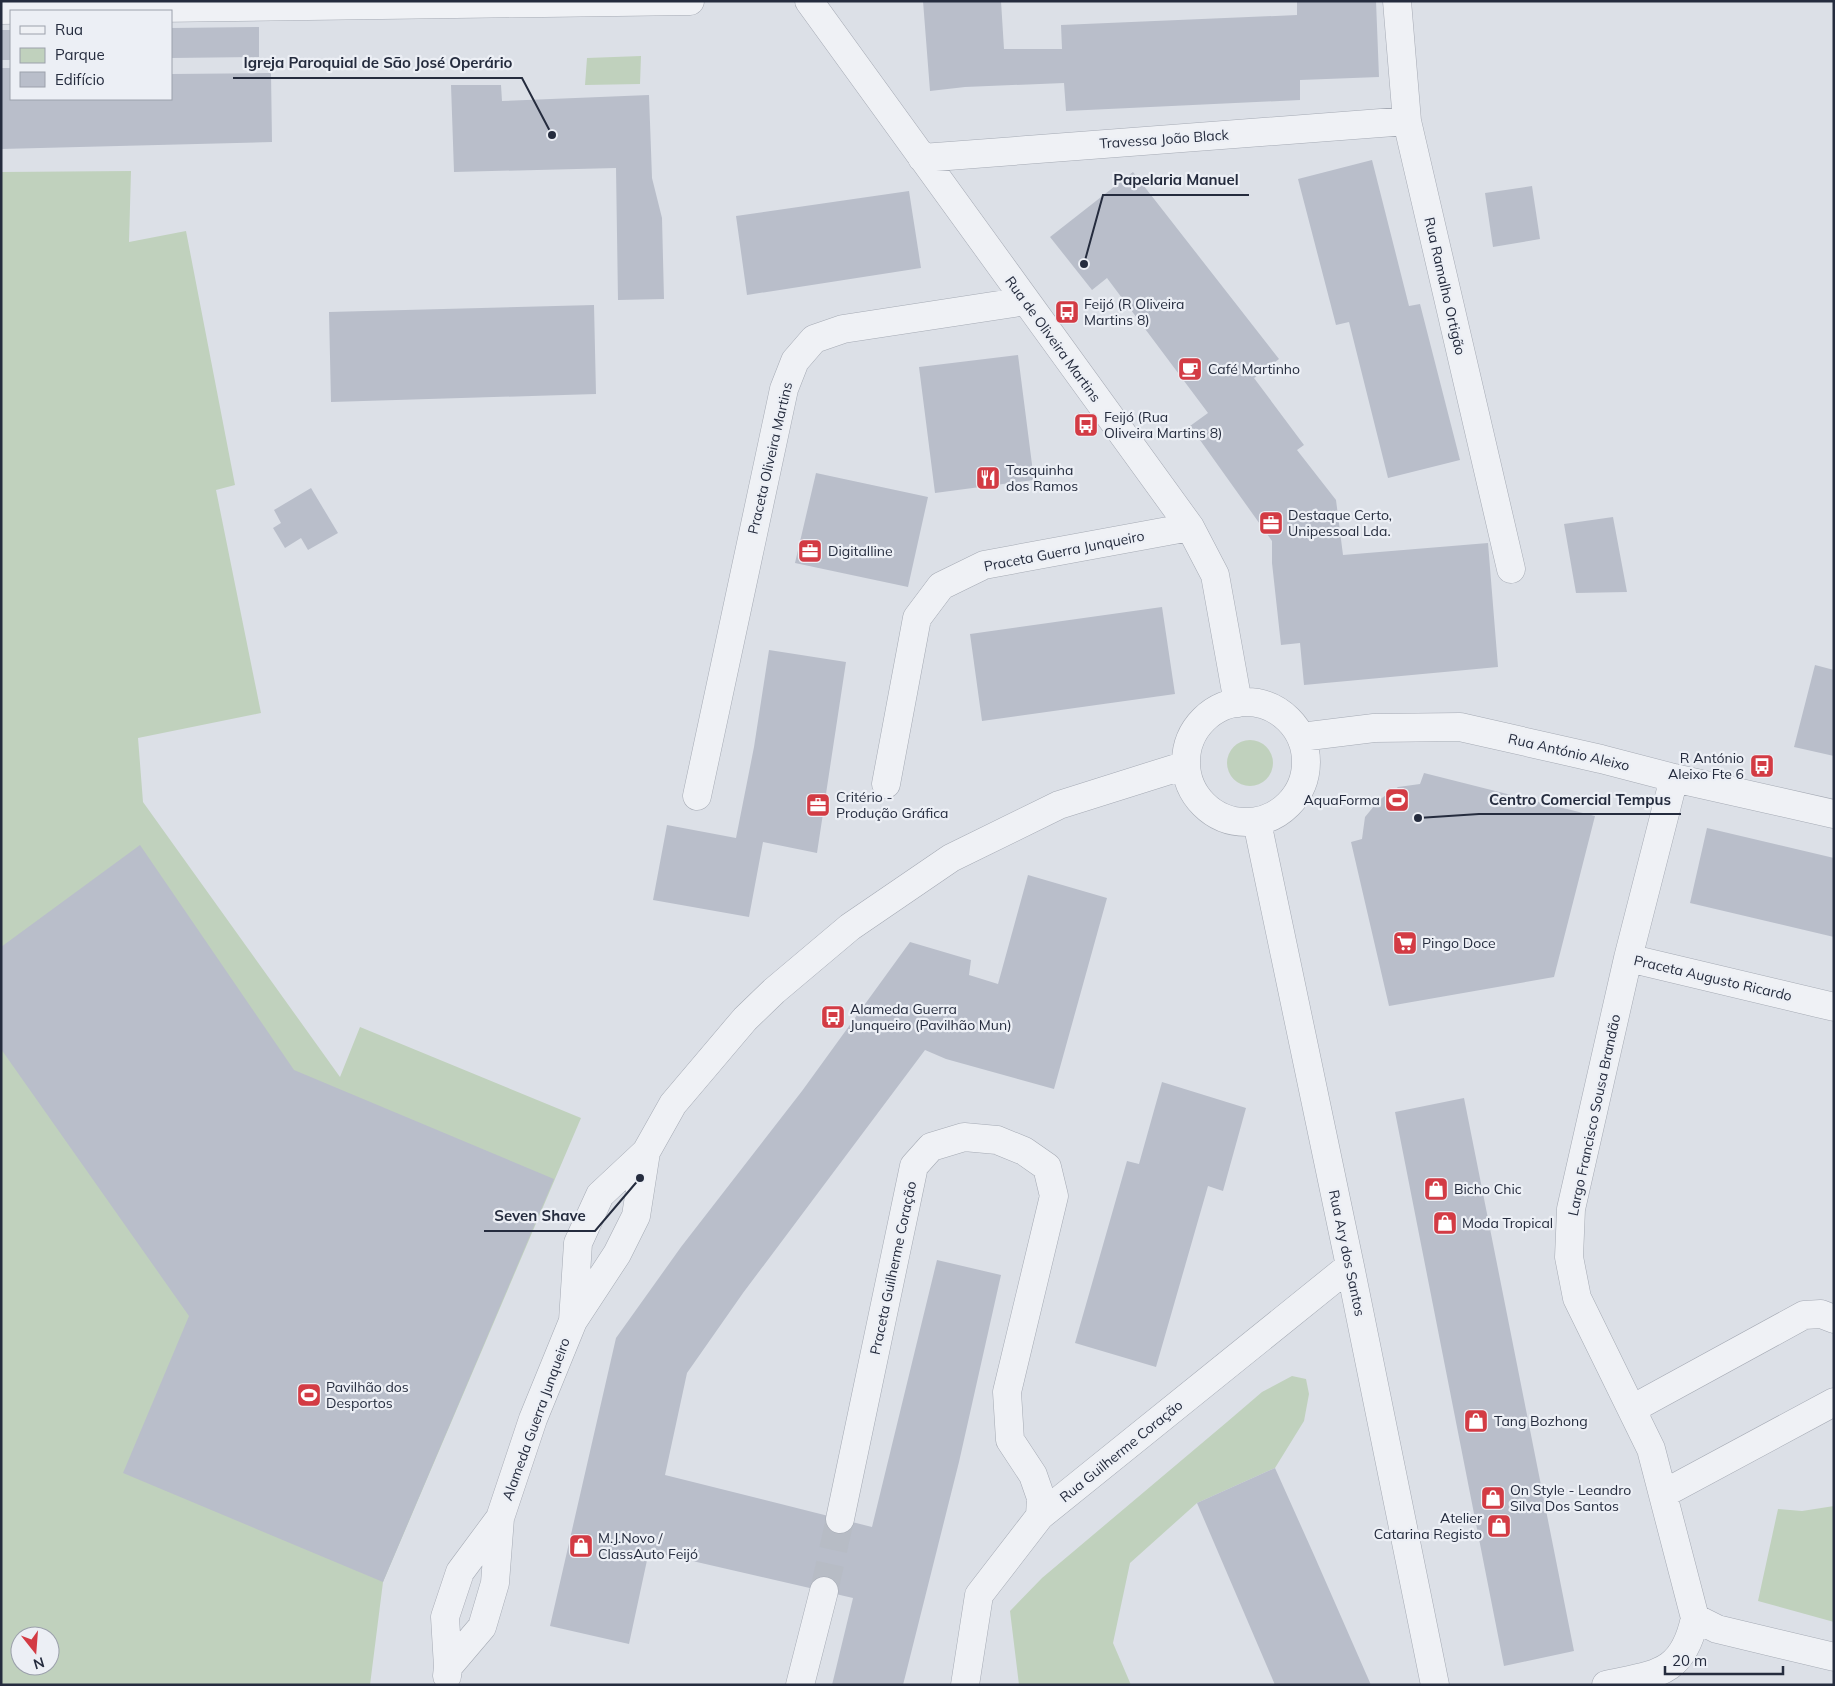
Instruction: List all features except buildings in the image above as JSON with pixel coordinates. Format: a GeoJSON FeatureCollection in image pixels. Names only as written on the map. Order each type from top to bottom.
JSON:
{"type":"FeatureCollection","features":[{"type":"Feature","properties":{"kind":"street"},"geometry":{"type":"LineString","coordinates":[[1,10],[690,1]]}},
{"type":"Feature","properties":{"kind":"street","name":"Rua de Oliveira Martins"},"geometry":{"type":"LineString","coordinates":[[810,1],[1190,527],[1215,575],[1238,703]]}},
{"type":"Feature","properties":{"kind":"street","name":"Rua Ramalho Ortigão"},"geometry":{"type":"LineString","coordinates":[[1396,1],[1406,121],[1511,569]]}},
{"type":"Feature","properties":{"kind":"street","name":"Travessa João Black"},"geometry":{"type":"LineString","coordinates":[[922,158],[1406,121]]}},
{"type":"Feature","properties":{"kind":"street","name":"Praceta Oliveira Martins"},"geometry":{"type":"LineString","coordinates":[[697,796],[784,389],[795,361],[814,339],[843,329],[1026,301]]}},
{"type":"Feature","properties":{"kind":"street","name":"Praceta Guerra Junqueiro"},"geometry":{"type":"LineString","coordinates":[[886,784],[916,618],[941,586],[984,564],[1190,527]]}},
{"type":"Feature","properties":{"kind":"street"},"geometry":{"type":"LineString","coordinates":[[1238,703],[1264,705],[1286,717],[1301,737],[1306,759],[1304,780],[1294,800],[1277,814],[1257,822],[1236,822],[1217,815],[1201,802],[1190,785],[1186,765],[1188,747],[1195,731],[1206,717],[1222,707],[1238,703]]}},
{"type":"Feature","properties":{"kind":"street","name":"Rua António Aleixo"},"geometry":{"type":"LineString","coordinates":[[1301,737],[1374,728],[1460,727],[1834,814]]}},
{"type":"Feature","properties":{"kind":"street","name":"Alameda Guerra Junqueiro"},"geometry":{"type":"LineString","coordinates":[[573,1321],[578,1243],[600,1195],[646,1152],[673,1104],[745,1019],[774,991],[850,927],[951,858],[1051,810],[1186,765]]}},
{"type":"Feature","properties":{"kind":"street","name":"Praceta Augusto Ricardo"},"geometry":{"type":"LineString","coordinates":[[1674,778],[1628,958],[1834,1007]]}},
{"type":"Feature","properties":{"kind":"street","name":"Rua Ary dos Santos"},"geometry":{"type":"LineString","coordinates":[[1257,822],[1435,1685]]}},
{"type":"Feature","properties":{"kind":"street","name":"Largo Francisco Sousa Brandão"},"geometry":{"type":"LineString","coordinates":[[1628,958],[1571,1209],[1569,1258],[1577,1298],[1651,1449],[1695,1618]]}},
{"type":"Feature","properties":{"kind":"street","name":"Praceta Guilherme Coração"},"geometry":{"type":"LineString","coordinates":[[840,1520],[914,1166],[931,1148],[964,1137],[997,1140],[1024,1151],[1047,1167],[1054,1196],[1007,1392],[1010,1440],[1034,1475],[1041,1498],[1040,1516]]}},
{"type":"Feature","properties":{"kind":"street","name":"Alameda Guerra Junqueiro"},"geometry":{"type":"LineString","coordinates":[[447,1676],[482,1627],[495,1583],[500,1518],[533,1419],[573,1321],[617,1254],[636,1216],[646,1152]]}},
{"type":"Feature","properties":{"kind":"street","name":"Rua Guilherme Coração"},"geometry":{"type":"LineString","coordinates":[[965,1685],[979,1595],[1040,1516],[1350,1266]]}},
{"type":"Feature","properties":{"kind":"street"},"geometry":{"type":"LineString","coordinates":[[1632,1409],[1804,1315],[1821,1314],[1834,1319]]}},
{"type":"Feature","properties":{"kind":"street"},"geometry":{"type":"LineString","coordinates":[[1663,1494],[1834,1402]]}},
{"type":"Feature","properties":{"kind":"street","name":"Alameda Guerra Junqueiro"},"geometry":{"type":"LineString","coordinates":[[447,1676],[445,1617],[460,1572],[500,1518]]}},
{"type":"Feature","properties":{"kind":"street"},"geometry":{"type":"LineString","coordinates":[[800,1685],[824,1591]]}},
{"type":"Feature","properties":{"kind":"street"},"geometry":{"type":"LineString","coordinates":[[1606,1685],[1660,1672],[1680,1657],[1691,1637],[1695,1618],[1717,1630],[1834,1657]]}},
{"type":"Feature","properties":{"kind":"green space"},"geometry":{"type":"Polygon","coordinates":[[[641,56],[640,84],[585,85],[587,58],[641,56]]]}},
{"type":"Feature","properties":{"kind":"green space"},"geometry":{"type":"Polygon","coordinates":[[[131,171],[129,242],[186,231],[235,485],[216,490],[261,713],[138,738],[143,802],[340,1077],[360,1027],[581,1118],[383,1582],[370,1685],[1,1685],[1,172],[131,171]]]}},
{"type":"Feature","properties":{"kind":"green space"},"geometry":{"type":"Polygon","coordinates":[[[1245,740],[1255,740],[1267,746],[1272,754],[1272,772],[1267,780],[1259,785],[1245,786],[1237,783],[1230,776],[1227,768],[1227,758],[1230,750],[1237,743],[1245,740]]]}},
{"type":"Feature","properties":{"kind":"green space"},"geometry":{"type":"Polygon","coordinates":[[[1292,1376],[1306,1379],[1309,1394],[1304,1421],[1275,1468],[1197,1503],[1130,1563],[1113,1643],[1131,1685],[1019,1685],[1010,1611],[1042,1578],[1262,1392],[1292,1376]]]}},
{"type":"Feature","properties":{"kind":"green space"},"geometry":{"type":"Polygon","coordinates":[[[1834,1506],[1834,1622],[1758,1601],[1778,1509],[1802,1511],[1834,1506]]]}},
{"type":"Feature","properties":{"kind":"tunnel"},"geometry":{"type":"LineString","coordinates":[[824,1591],[840,1519]]}},
{"type":"Feature","properties":{"kind":"place","name":"Igreja Paroquial de São José Operário"},"geometry":{"type":"Point","coordinates":[552,135]}},
{"type":"Feature","properties":{"kind":"place","name":"Papelaria Manuel"},"geometry":{"type":"Point","coordinates":[1084,264]}},
{"type":"Feature","properties":{"kind":"place","name":"Feijó (R Oliveira Martins 8)"},"geometry":{"type":"Point","coordinates":[1067,312]}},
{"type":"Feature","properties":{"kind":"place","name":"Café Martinho"},"geometry":{"type":"Point","coordinates":[1190,369]}},
{"type":"Feature","properties":{"kind":"place","name":"Feijó (Rua Oliveira Martins 8)"},"geometry":{"type":"Point","coordinates":[1086,425]}},
{"type":"Feature","properties":{"kind":"place","name":"Tasquinha dos Ramos"},"geometry":{"type":"Point","coordinates":[988,478]}},
{"type":"Feature","properties":{"kind":"place","name":"Destaque Certo, Unipessoal Lda."},"geometry":{"type":"Point","coordinates":[1271,523]}},
{"type":"Feature","properties":{"kind":"place","name":"Digitalline"},"geometry":{"type":"Point","coordinates":[810,551]}},
{"type":"Feature","properties":{"kind":"place","name":"R António Aleixo Fte 6"},"geometry":{"type":"Point","coordinates":[1762,766]}},
{"type":"Feature","properties":{"kind":"place","name":"AquaForma"},"geometry":{"type":"Point","coordinates":[1397,800]}},
{"type":"Feature","properties":{"kind":"place","name":"Critério - Produção Gráfica"},"geometry":{"type":"Point","coordinates":[818,805]}},
{"type":"Feature","properties":{"kind":"place","name":"Centro Comercial Tempus"},"geometry":{"type":"Point","coordinates":[1418,818]}},
{"type":"Feature","properties":{"kind":"place","name":"Pingo Doce"},"geometry":{"type":"Point","coordinates":[1405,943]}},
{"type":"Feature","properties":{"kind":"place","name":"Alameda Guerra Junqueiro (Pavilhão Mun)"},"geometry":{"type":"Point","coordinates":[833,1017]}},
{"type":"Feature","properties":{"kind":"place","name":"Seven Shave"},"geometry":{"type":"Point","coordinates":[640,1178]}},
{"type":"Feature","properties":{"kind":"place","name":"Bicho Chic"},"geometry":{"type":"Point","coordinates":[1436,1189]}},
{"type":"Feature","properties":{"kind":"place","name":"Moda Tropical"},"geometry":{"type":"Point","coordinates":[1445,1223]}},
{"type":"Feature","properties":{"kind":"place","name":"Pavilhão dos Desportos"},"geometry":{"type":"Point","coordinates":[309,1395]}},
{"type":"Feature","properties":{"kind":"place","name":"Tang Bozhong"},"geometry":{"type":"Point","coordinates":[1476,1421]}},
{"type":"Feature","properties":{"kind":"place","name":"On Style - Leandro Silva Dos Santos"},"geometry":{"type":"Point","coordinates":[1493,1498]}},
{"type":"Feature","properties":{"kind":"place","name":"Atelier Catarina Registo"},"geometry":{"type":"Point","coordinates":[1499,1526]}},
{"type":"Feature","properties":{"kind":"place","name":"M.J.Novo / ClassAuto Feijó"},"geometry":{"type":"Point","coordinates":[581,1546]}}]}
